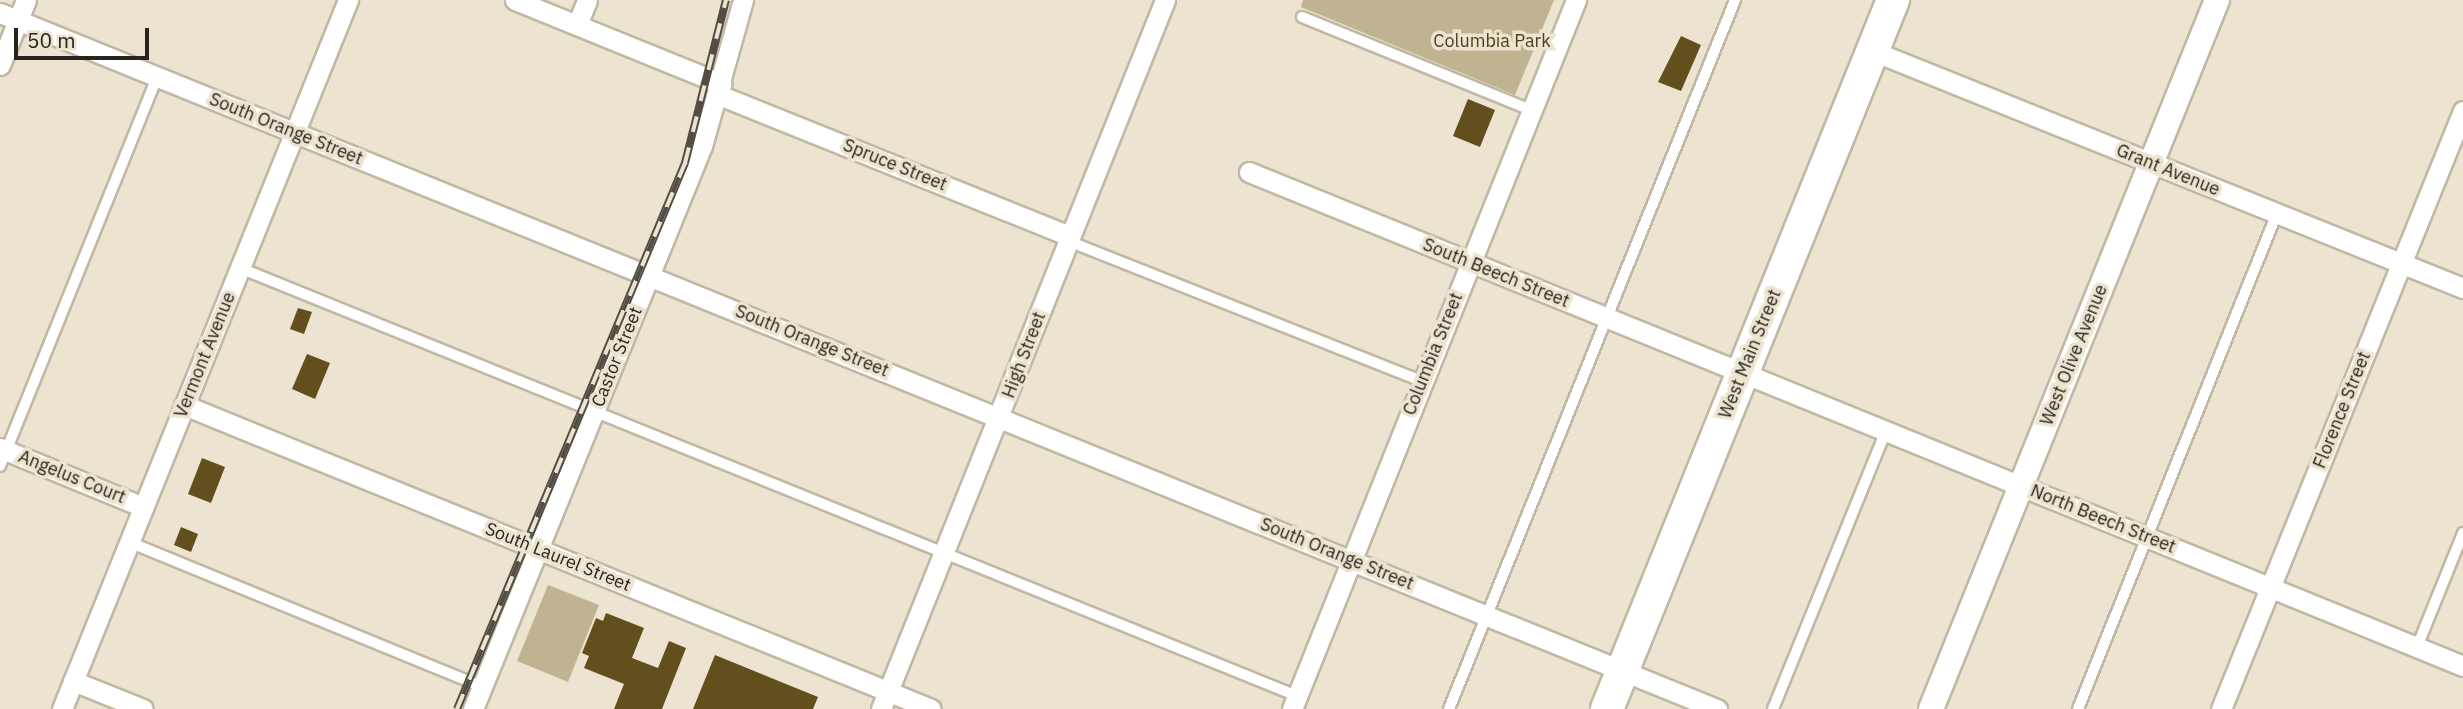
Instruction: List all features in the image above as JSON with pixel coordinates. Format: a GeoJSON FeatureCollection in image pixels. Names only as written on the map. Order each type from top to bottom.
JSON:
{"type":"FeatureCollection","features":[{"type":"Feature","properties":{"kind":"main road","name":"West Main Street"},"geometry":{"type":"LineString","coordinates":[[1607,709],[1894,0]]}},
{"type":"Feature","properties":{"kind":"street"},"geometry":{"type":"LineString","coordinates":[[0,65],[9,17],[26,0]]}},
{"type":"Feature","properties":{"kind":"street","name":"Vermont Avenue"},"geometry":{"type":"LineString","coordinates":[[62,709],[348,0]]}},
{"type":"Feature","properties":{"kind":"street","name":"Spruce Street"},"geometry":{"type":"LineString","coordinates":[[515,0],[1069,238]]}},
{"type":"Feature","properties":{"kind":"street"},"geometry":{"type":"LineString","coordinates":[[577,25],[587,0]]}},
{"type":"Feature","properties":{"kind":"street","name":"Castor Street"},"geometry":{"type":"LineString","coordinates":[[473,709],[650,275],[721,90],[743,0]]}},
{"type":"Feature","properties":{"kind":"street","name":"High Street"},"geometry":{"type":"LineString","coordinates":[[884,700],[1000,416],[1164,0]]}},
{"type":"Feature","properties":{"kind":"street","name":"Columbia Street"},"geometry":{"type":"LineString","coordinates":[[1294,703],[1576,0]]}},
{"type":"Feature","properties":{"kind":"street","name":"West Olive Avenue"},"geometry":{"type":"LineString","coordinates":[[1931,709],[2217,0]]}},
{"type":"Feature","properties":{"kind":"street","name":"South Orange Street"},"geometry":{"type":"LineString","coordinates":[[9,17],[1000,416],[1717,709]]}},
{"type":"Feature","properties":{"kind":"street","name":"Grant Avenue"},"geometry":{"type":"LineString","coordinates":[[1873,51],[2463,288]]}},
{"type":"Feature","properties":{"kind":"street","name":"Florence Street"},"geometry":{"type":"LineString","coordinates":[[2221,709],[2463,111]]}},
{"type":"Feature","properties":{"kind":"street","name":"South Beech Street"},"geometry":{"type":"LineString","coordinates":[[1249,172],[1743,373]]}},
{"type":"Feature","properties":{"kind":"street","name":"North Beech Street"},"geometry":{"type":"LineString","coordinates":[[1743,373],[2463,666]]}},
{"type":"Feature","properties":{"kind":"street","name":"South Laurel Street"},"geometry":{"type":"LineString","coordinates":[[184,405],[538,549],[884,700],[931,709]]}},
{"type":"Feature","properties":{"kind":"street","name":"Angelus Court"},"geometry":{"type":"LineString","coordinates":[[2,455],[143,507]]}},
{"type":"Feature","properties":{"kind":"street"},"geometry":{"type":"LineString","coordinates":[[73,681],[143,709]]}},
{"type":"Feature","properties":{"kind":"lane"},"geometry":{"type":"LineString","coordinates":[[1450,709],[1735,0]]}},
{"type":"Feature","properties":{"kind":"lane"},"geometry":{"type":"LineString","coordinates":[[1302,17],[1531,110]]}},
{"type":"Feature","properties":{"kind":"lane"},"geometry":{"type":"LineString","coordinates":[[2,455],[157,77]]}},
{"type":"Feature","properties":{"kind":"lane"},"geometry":{"type":"LineString","coordinates":[[2078,709],[2277,213]]}},
{"type":"Feature","properties":{"kind":"lane"},"geometry":{"type":"LineString","coordinates":[[1069,238],[1422,381]]}},
{"type":"Feature","properties":{"kind":"lane"},"geometry":{"type":"LineString","coordinates":[[240,268],[943,553],[1294,703]]}},
{"type":"Feature","properties":{"kind":"lane"},"geometry":{"type":"LineString","coordinates":[[1773,709],[1886,431]]}},
{"type":"Feature","properties":{"kind":"lane"},"geometry":{"type":"LineString","coordinates":[[2417,647],[2463,533]]}},
{"type":"Feature","properties":{"kind":"lane"},"geometry":{"type":"LineString","coordinates":[[129,542],[482,687]]}},
{"type":"Feature","properties":{"kind":"green space","name":"Columbia Park"},"geometry":{"type":"Polygon","coordinates":[[[1303,0],[1554,0],[1515,95],[1301,7],[1303,0]]]}},
{"type":"Feature","properties":{"kind":"green space"},"geometry":{"type":"Polygon","coordinates":[[[548,585],[599,605],[568,682],[517,661],[548,585]]]}},
{"type":"Feature","properties":{"kind":"building"},"geometry":{"type":"Polygon","coordinates":[[[1681,36],[1701,45],[1681,91],[1658,82],[1681,36]]]}},
{"type":"Feature","properties":{"kind":"building"},"geometry":{"type":"Polygon","coordinates":[[[1468,99],[1495,110],[1480,147],[1453,136],[1468,99]]]}},
{"type":"Feature","properties":{"kind":"building"},"geometry":{"type":"Polygon","coordinates":[[[298,308],[312,312],[304,334],[290,329],[298,308]]]}},
{"type":"Feature","properties":{"kind":"building"},"geometry":{"type":"Polygon","coordinates":[[[307,354],[330,363],[315,399],[292,389],[307,354]]]}},
{"type":"Feature","properties":{"kind":"building"},"geometry":{"type":"Polygon","coordinates":[[[202,458],[225,467],[211,503],[188,494],[202,458]]]}},
{"type":"Feature","properties":{"kind":"building"},"geometry":{"type":"Polygon","coordinates":[[[181,527],[198,534],[191,552],[174,545],[181,527]]]}},
{"type":"Feature","properties":{"kind":"building"},"geometry":{"type":"Polygon","coordinates":[[[606,613],[644,628],[632,658],[658,668],[669,641],[686,648],[662,709],[614,709],[624,684],[584,668],[589,656],[582,653],[596,618],[603,621],[606,613]]]}},
{"type":"Feature","properties":{"kind":"building"},"geometry":{"type":"Polygon","coordinates":[[[715,655],[818,697],[813,709],[693,709],[715,655]]]}},
{"type":"Feature","properties":{"kind":"railway"},"geometry":{"type":"LineString","coordinates":[[457,709],[685,163],[726,0]]}}]}
